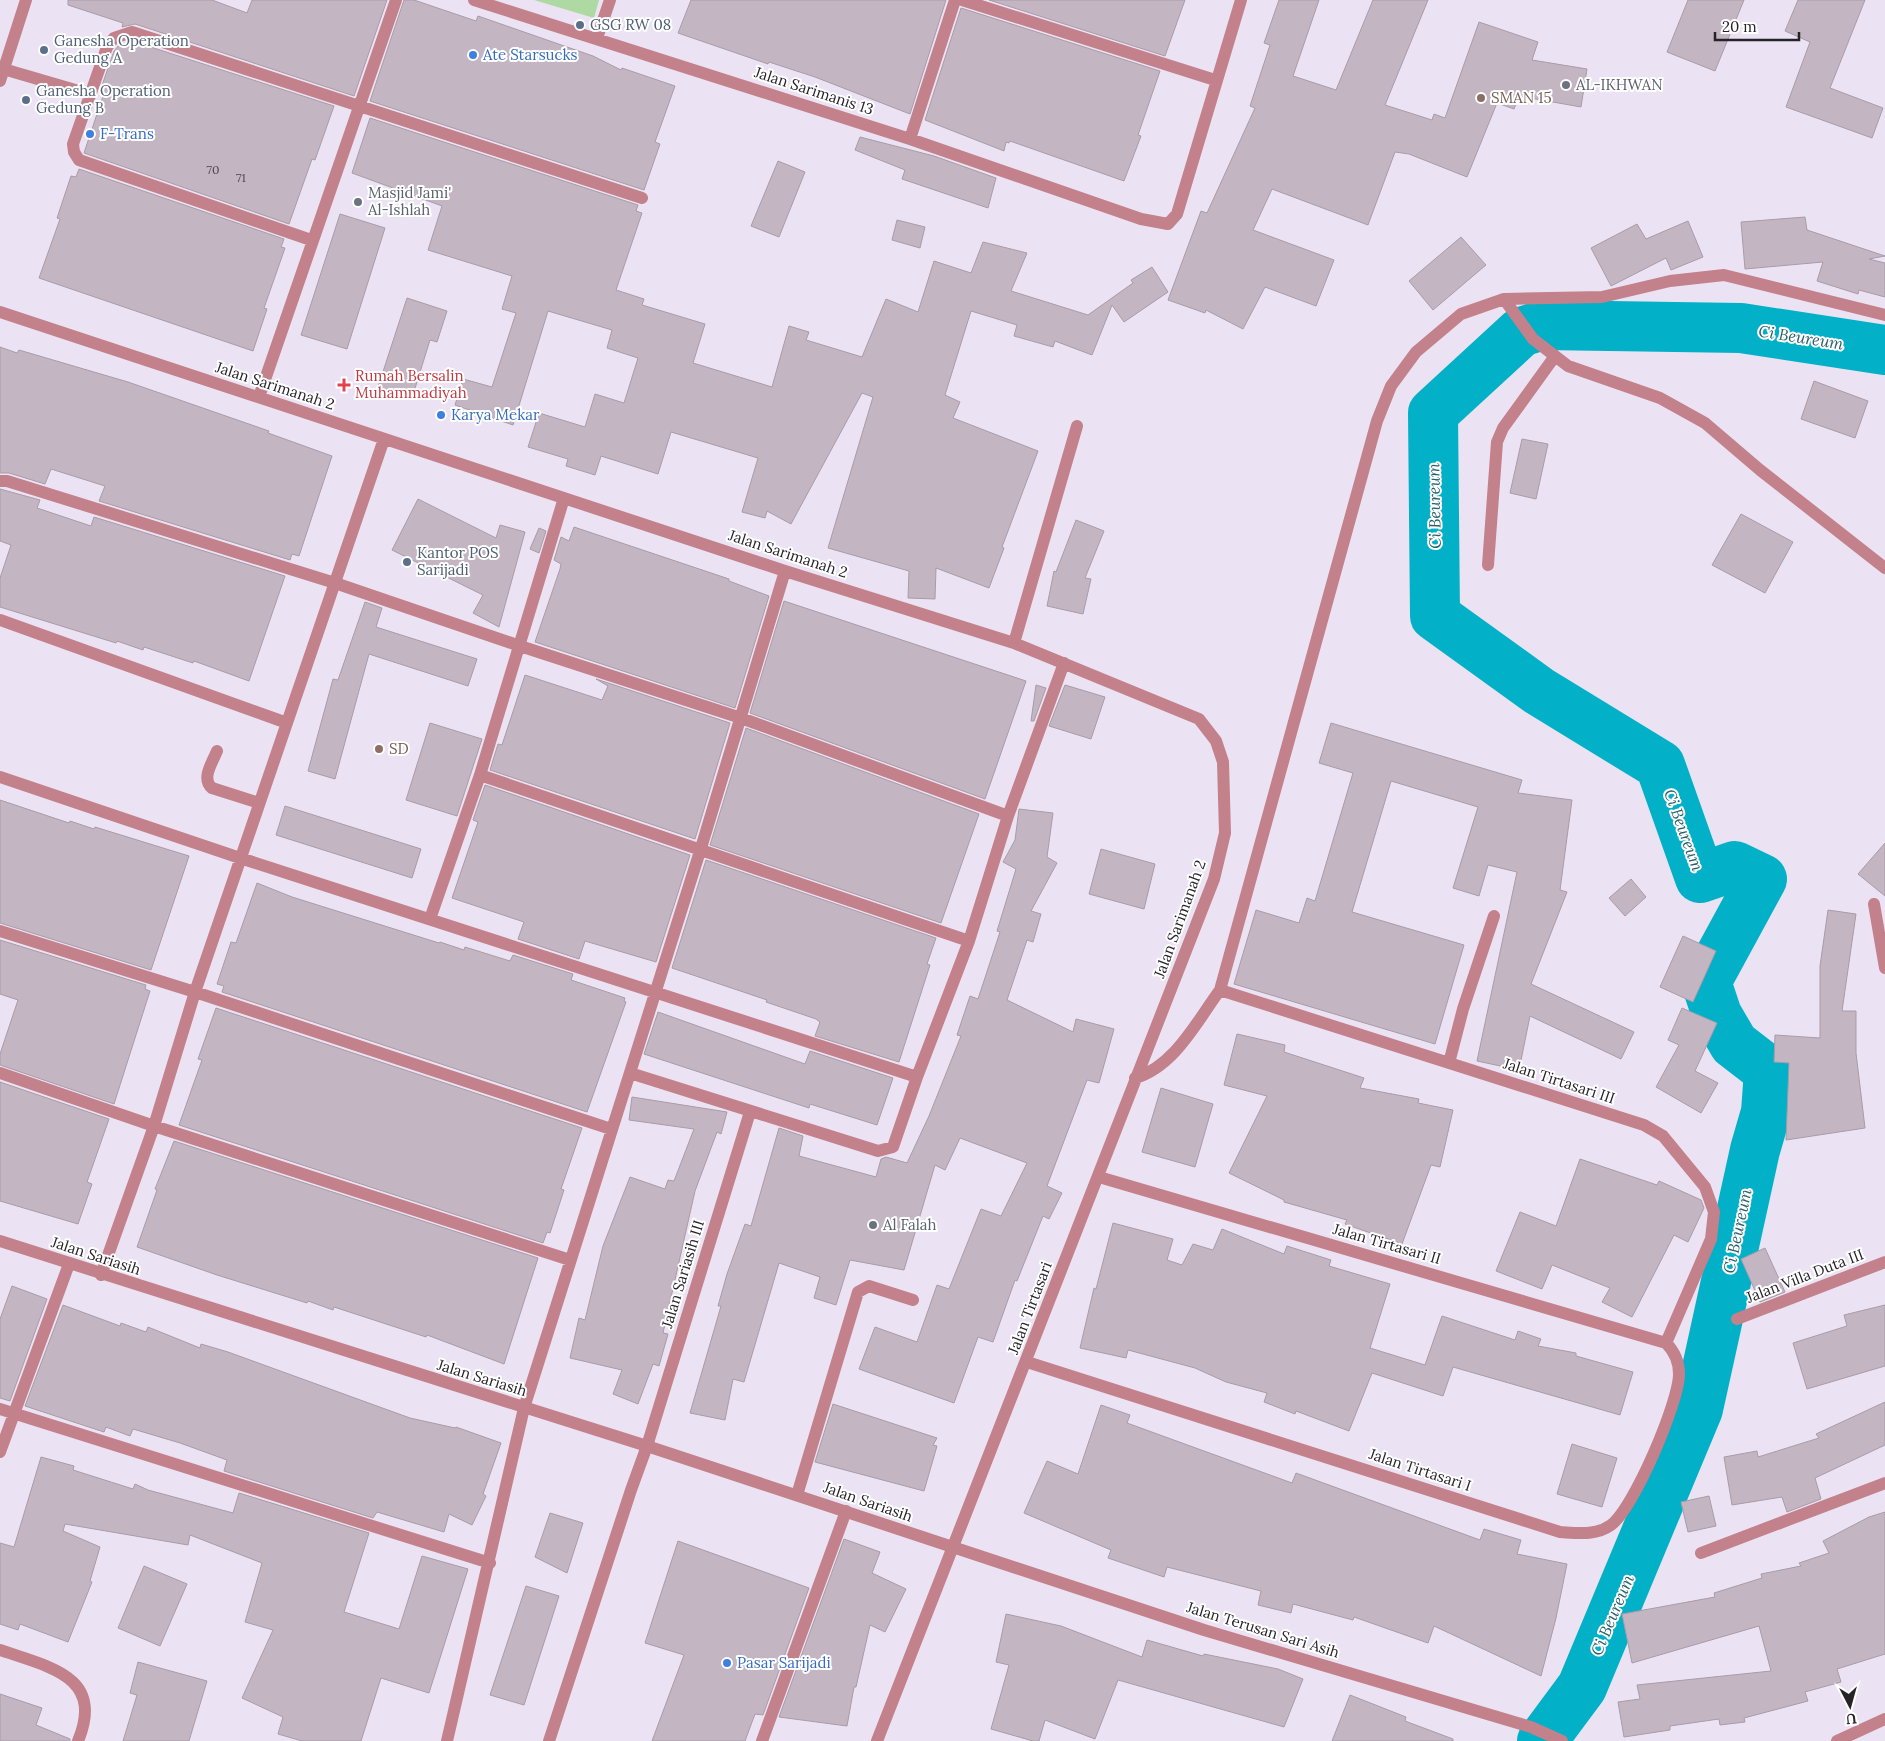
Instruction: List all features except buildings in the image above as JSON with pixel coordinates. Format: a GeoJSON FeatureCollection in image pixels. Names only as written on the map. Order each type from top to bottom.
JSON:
{"type":"FeatureCollection","features":[{"type":"Feature","properties":{"kind":"street"},"geometry":{"type":"LineString","coordinates":[[26,0],[1,72],[89,94]]}},
{"type":"Feature","properties":{"kind":"street"},"geometry":{"type":"LineString","coordinates":[[259,397],[311,240],[396,0]]}},
{"type":"Feature","properties":{"kind":"street"},"geometry":{"type":"LineString","coordinates":[[598,38],[610,0]]}},
{"type":"Feature","properties":{"kind":"street"},"geometry":{"type":"LineString","coordinates":[[910,138],[955,0]]}},
{"type":"Feature","properties":{"kind":"street"},"geometry":{"type":"LineString","coordinates":[[962,0],[1216,80],[1241,0]]}},
{"type":"Feature","properties":{"kind":"street","name":"Jalan Sarimanis 13"},"geometry":{"type":"LineString","coordinates":[[483,1],[910,138],[1141,219],[1168,224],[1177,214],[1216,80]]}},
{"type":"Feature","properties":{"kind":"street"},"geometry":{"type":"LineString","coordinates":[[311,240],[78,160],[73,144],[107,47],[114,38],[132,32],[642,198]]}},
{"type":"Feature","properties":{"kind":"street"},"geometry":{"type":"LineString","coordinates":[[1135,1078],[1147,1075],[1165,1063],[1220,990],[1378,421],[1390,386],[1416,352],[1462,314],[1504,299],[1602,297],[1670,281],[1724,275],[1885,315]]}},
{"type":"Feature","properties":{"kind":"street"},"geometry":{"type":"LineString","coordinates":[[1504,299],[1533,339],[1568,366],[1660,398],[1705,423],[1760,470],[1885,568]]}},
{"type":"Feature","properties":{"kind":"street","name":"Jalan Sarimanah 2"},"geometry":{"type":"LineString","coordinates":[[0,312],[785,571],[1014,644],[1199,719],[1216,741],[1223,762],[1225,833],[1214,879],[1135,1078]]}},
{"type":"Feature","properties":{"kind":"street"},"geometry":{"type":"LineString","coordinates":[[1488,565],[1497,442],[1511,416],[1555,356]]}},
{"type":"Feature","properties":{"kind":"street"},"geometry":{"type":"LineString","coordinates":[[1014,644],[1077,426]]}},
{"type":"Feature","properties":{"kind":"street"},"geometry":{"type":"LineString","coordinates":[[101,1275],[154,1126],[195,992],[384,438]]}},
{"type":"Feature","properties":{"kind":"street"},"geometry":{"type":"LineString","coordinates":[[0,481],[7,480],[335,584],[741,718],[1008,816]]}},
{"type":"Feature","properties":{"kind":"street"},"geometry":{"type":"LineString","coordinates":[[430,920],[480,775],[564,498]]}},
{"type":"Feature","properties":{"kind":"street"},"geometry":{"type":"LineString","coordinates":[[447,1741],[490,1563],[524,1408],[701,848],[785,571]]}},
{"type":"Feature","properties":{"kind":"street"},"geometry":{"type":"LineString","coordinates":[[0,620],[287,723]]}},
{"type":"Feature","properties":{"kind":"street"},"geometry":{"type":"LineString","coordinates":[[630,1073],[750,1112],[884,1151],[893,1147],[916,1077],[969,941],[1008,816],[1064,663]]}},
{"type":"Feature","properties":{"kind":"street"},"geometry":{"type":"LineString","coordinates":[[217,751],[206,778],[208,784],[212,788],[259,803]]}},
{"type":"Feature","properties":{"kind":"street"},"geometry":{"type":"LineString","coordinates":[[480,775],[701,848],[969,941]]}},
{"type":"Feature","properties":{"kind":"street"},"geometry":{"type":"LineString","coordinates":[[0,777],[240,858],[916,1077]]}},
{"type":"Feature","properties":{"kind":"street"},"geometry":{"type":"LineString","coordinates":[[1874,904],[1885,968]]}},
{"type":"Feature","properties":{"kind":"street"},"geometry":{"type":"LineString","coordinates":[[1449,1063],[1463,1009],[1494,916]]}},
{"type":"Feature","properties":{"kind":"street"},"geometry":{"type":"LineString","coordinates":[[0,930],[611,1129]]}},
{"type":"Feature","properties":{"kind":"street","name":"Jalan Tirtasari III"},"geometry":{"type":"LineString","coordinates":[[1220,990],[1644,1126],[1663,1136],[1705,1187],[1714,1212],[1711,1239],[1666,1343]]}},
{"type":"Feature","properties":{"kind":"street"},"geometry":{"type":"LineString","coordinates":[[0,1073],[154,1126],[570,1260]]}},
{"type":"Feature","properties":{"kind":"street","name":"Jalan Tirtasari"},"geometry":{"type":"LineString","coordinates":[[878,1741],[1099,1177],[1135,1078]]}},
{"type":"Feature","properties":{"kind":"street","name":"Jalan Sariasih III"},"geometry":{"type":"LineString","coordinates":[[550,1741],[647,1446],[750,1112]]}},
{"type":"Feature","properties":{"kind":"street","name":"Jalan Tirtasari II"},"geometry":{"type":"LineString","coordinates":[[1099,1177],[1666,1343]]}},
{"type":"Feature","properties":{"kind":"street","name":"Jalan Sariasih"},"geometry":{"type":"LineString","coordinates":[[0,1241],[101,1275],[647,1446],[954,1549]]}},
{"type":"Feature","properties":{"kind":"street","name":"Jalan Villa Duta III"},"geometry":{"type":"LineString","coordinates":[[1737,1319],[1885,1262]]}},
{"type":"Feature","properties":{"kind":"street"},"geometry":{"type":"LineString","coordinates":[[0,1452],[69,1264]]}},
{"type":"Feature","properties":{"kind":"street"},"geometry":{"type":"LineString","coordinates":[[797,1495],[858,1292],[869,1286],[913,1300]]}},
{"type":"Feature","properties":{"kind":"street","name":"Jalan Tirtasari I"},"geometry":{"type":"LineString","coordinates":[[1026,1362],[1560,1532],[1578,1534],[1596,1532],[1610,1526],[1624,1514],[1651,1462],[1677,1387],[1677,1360],[1674,1351],[1666,1343]]}},
{"type":"Feature","properties":{"kind":"street"},"geometry":{"type":"LineString","coordinates":[[0,1409],[490,1563]]}},
{"type":"Feature","properties":{"kind":"street"},"geometry":{"type":"LineString","coordinates":[[1701,1554],[1885,1482]]}},
{"type":"Feature","properties":{"kind":"street"},"geometry":{"type":"LineString","coordinates":[[762,1741],[846,1512]]}},
{"type":"Feature","properties":{"kind":"street","name":"Jalan Terusan Sari Asih"},"geometry":{"type":"LineString","coordinates":[[954,1549],[1204,1630],[1530,1727],[1562,1741]]}},
{"type":"Feature","properties":{"kind":"street"},"geometry":{"type":"LineString","coordinates":[[0,1650],[44,1665],[72,1680],[81,1690],[86,1704],[85,1723],[78,1741]]}},
{"type":"Feature","properties":{"kind":"street"},"geometry":{"type":"LineString","coordinates":[[1837,1741],[1885,1719]]}},
{"type":"Feature","properties":{"kind":"green space"},"geometry":{"type":"Polygon","coordinates":[[[534,0],[599,0],[594,18],[534,0]]]}},
{"type":"Feature","properties":{"kind":"waterway","name":"Ci Beureum"},"geometry":{"type":"LineString","coordinates":[[1542,1741],[1582,1687],[1698,1409],[1755,1150],[1766,1112],[1769,1071],[1734,1044],[1717,1015],[1706,982],[1762,879],[1735,866],[1700,878],[1660,765],[1539,691],[1435,616],[1433,413],[1521,332],[1543,325],[1741,328],[1885,350]]}},
{"type":"Feature","properties":{"kind":"place","name":"GSG RW 08"},"geometry":{"type":"Point","coordinates":[580,25]}},
{"type":"Feature","properties":{"kind":"place","name":"Ganesha Operation Gedung A"},"geometry":{"type":"Point","coordinates":[44,50]}},
{"type":"Feature","properties":{"kind":"place","name":"Ate Starsucks"},"geometry":{"type":"Point","coordinates":[473,55]}},
{"type":"Feature","properties":{"kind":"place","name":"AL-IKHWAN"},"geometry":{"type":"Point","coordinates":[1566,85]}},
{"type":"Feature","properties":{"kind":"place","name":"SMAN 15"},"geometry":{"type":"Point","coordinates":[1481,98]}},
{"type":"Feature","properties":{"kind":"place","name":"Ganesha Operation Gedung B"},"geometry":{"type":"Point","coordinates":[26,100]}},
{"type":"Feature","properties":{"kind":"place","name":"F-Trans"},"geometry":{"type":"Point","coordinates":[90,134]}},
{"type":"Feature","properties":{"kind":"place","name":"Masjid Jami' Al-Ishlah"},"geometry":{"type":"Point","coordinates":[358,202]}},
{"type":"Feature","properties":{"kind":"place","name":"Rumah Bersalin Muhammadiyah"},"geometry":{"type":"Point","coordinates":[344,385]}},
{"type":"Feature","properties":{"kind":"place","name":"Karya Mekar"},"geometry":{"type":"Point","coordinates":[441,415]}},
{"type":"Feature","properties":{"kind":"place","name":"Kantor POS Sarijadi"},"geometry":{"type":"Point","coordinates":[407,562]}},
{"type":"Feature","properties":{"kind":"place","name":"SD"},"geometry":{"type":"Point","coordinates":[379,749]}},
{"type":"Feature","properties":{"kind":"place","name":"Al Falah"},"geometry":{"type":"Point","coordinates":[873,1225]}},
{"type":"Feature","properties":{"kind":"place","name":"Pasar Sarijadi"},"geometry":{"type":"Point","coordinates":[727,1663]}}]}
